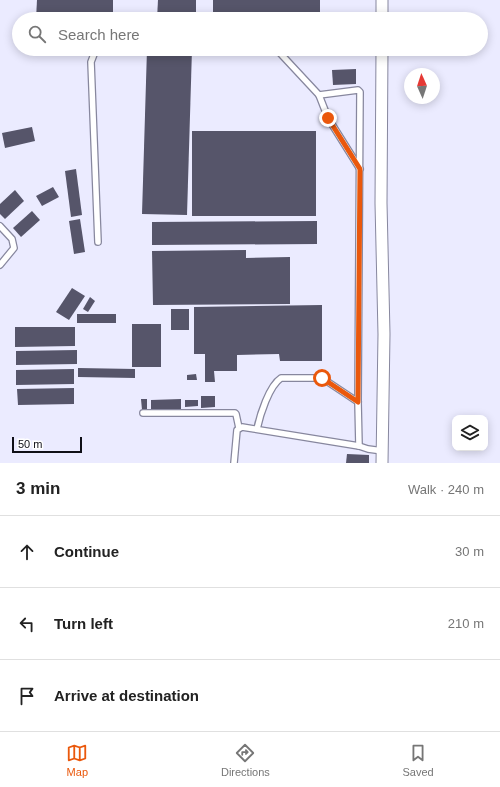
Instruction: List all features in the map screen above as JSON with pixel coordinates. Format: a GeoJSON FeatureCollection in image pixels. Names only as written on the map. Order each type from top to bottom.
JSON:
{"type":"FeatureCollection","features":[{"type":"Feature","properties":{"kind":"street"},"geometry":{"type":"LineString","coordinates":[[382,0],[382,12]]}},
{"type":"Feature","properties":{"kind":"street"},"geometry":{"type":"LineString","coordinates":[[382,56],[381,203],[384,334],[382,463]]}},
{"type":"Feature","properties":{"kind":"lane"},"geometry":{"type":"LineString","coordinates":[[93,56],[91,62],[98,242]]}},
{"type":"Feature","properties":{"kind":"lane"},"geometry":{"type":"LineString","coordinates":[[283,56],[319,95],[328,118],[360,169]]}},
{"type":"Feature","properties":{"kind":"lane"},"geometry":{"type":"LineString","coordinates":[[319,95],[358,90],[360,92],[359,446]]}},
{"type":"Feature","properties":{"kind":"lane"},"geometry":{"type":"LineString","coordinates":[[0,226],[12,239],[14,248],[0,265]]}},
{"type":"Feature","properties":{"kind":"lane"},"geometry":{"type":"LineString","coordinates":[[257,429],[260,415],[274,384],[281,378],[322,378],[358,402]]}},
{"type":"Feature","properties":{"kind":"lane"},"geometry":{"type":"LineString","coordinates":[[143,413],[235,413],[239,428],[237,430],[234,463]]}},
{"type":"Feature","properties":{"kind":"lane"},"geometry":{"type":"LineString","coordinates":[[239,428],[244,427],[257,429],[383,451]]}},
{"type":"Feature","properties":{"kind":"building"},"geometry":{"type":"Polygon","coordinates":[[[37,0],[113,0],[113,12],[36,12],[37,0]]]}},
{"type":"Feature","properties":{"kind":"building"},"geometry":{"type":"Polygon","coordinates":[[[158,0],[196,0],[196,12],[157,12],[158,0]]]}},
{"type":"Feature","properties":{"kind":"building"},"geometry":{"type":"Polygon","coordinates":[[[213,0],[320,0],[320,12],[213,12],[213,0]]]}},
{"type":"Feature","properties":{"kind":"building"},"geometry":{"type":"Polygon","coordinates":[[[147,56],[192,56],[187,215],[142,214],[147,56]]]}},
{"type":"Feature","properties":{"kind":"building"},"geometry":{"type":"Polygon","coordinates":[[[356,69],[356,84],[333,85],[332,70],[356,69]]]}},
{"type":"Feature","properties":{"kind":"building"},"geometry":{"type":"Polygon","coordinates":[[[32,127],[35,141],[5,148],[2,133],[32,127]]]}},
{"type":"Feature","properties":{"kind":"building"},"geometry":{"type":"Polygon","coordinates":[[[192,131],[316,131],[316,216],[192,216],[192,131]]]}},
{"type":"Feature","properties":{"kind":"building"},"geometry":{"type":"Polygon","coordinates":[[[76,169],[82,215],[71,217],[65,171],[76,169]]]}},
{"type":"Feature","properties":{"kind":"building"},"geometry":{"type":"Polygon","coordinates":[[[53,187],[59,197],[42,206],[36,196],[53,187]]]}},
{"type":"Feature","properties":{"kind":"building"},"geometry":{"type":"Polygon","coordinates":[[[15,190],[24,201],[5,219],[0,214],[0,204],[15,190]]]}},
{"type":"Feature","properties":{"kind":"building"},"geometry":{"type":"Polygon","coordinates":[[[32,211],[40,220],[21,237],[13,228],[32,211]]]}},
{"type":"Feature","properties":{"kind":"building"},"geometry":{"type":"Polygon","coordinates":[[[80,219],[85,252],[74,254],[69,221],[80,219]]]}},
{"type":"Feature","properties":{"kind":"building"},"geometry":{"type":"Polygon","coordinates":[[[317,221],[317,244],[152,245],[152,222],[317,221]]]}},
{"type":"Feature","properties":{"kind":"building"},"geometry":{"type":"Polygon","coordinates":[[[246,250],[246,258],[290,257],[290,304],[153,305],[152,251],[246,250]]]}},
{"type":"Feature","properties":{"kind":"building"},"geometry":{"type":"Polygon","coordinates":[[[72,288],[85,296],[69,320],[56,312],[72,288]]]}},
{"type":"Feature","properties":{"kind":"building"},"geometry":{"type":"Polygon","coordinates":[[[90,297],[95,301],[88,312],[83,309],[90,297]]]}},
{"type":"Feature","properties":{"kind":"building"},"geometry":{"type":"Polygon","coordinates":[[[322,305],[322,361],[280,361],[279,354],[237,355],[237,371],[214,371],[215,382],[205,382],[205,354],[194,354],[194,307],[322,305]]]}},
{"type":"Feature","properties":{"kind":"building"},"geometry":{"type":"Polygon","coordinates":[[[171,309],[189,309],[189,330],[171,330],[171,309]]]}},
{"type":"Feature","properties":{"kind":"building"},"geometry":{"type":"Polygon","coordinates":[[[77,314],[116,314],[116,323],[77,323],[77,314]]]}},
{"type":"Feature","properties":{"kind":"building"},"geometry":{"type":"Polygon","coordinates":[[[132,324],[161,324],[161,367],[132,367],[132,324]]]}},
{"type":"Feature","properties":{"kind":"building"},"geometry":{"type":"Polygon","coordinates":[[[15,327],[75,327],[75,346],[15,347],[15,327]]]}},
{"type":"Feature","properties":{"kind":"building"},"geometry":{"type":"Polygon","coordinates":[[[77,350],[77,364],[16,365],[16,351],[77,350]]]}},
{"type":"Feature","properties":{"kind":"building"},"geometry":{"type":"Polygon","coordinates":[[[78,368],[135,369],[135,378],[78,377],[78,368]]]}},
{"type":"Feature","properties":{"kind":"building"},"geometry":{"type":"Polygon","coordinates":[[[74,369],[74,384],[16,385],[16,370],[74,369]]]}},
{"type":"Feature","properties":{"kind":"building"},"geometry":{"type":"Polygon","coordinates":[[[196,374],[197,380],[187,380],[187,375],[196,374]]]}},
{"type":"Feature","properties":{"kind":"building"},"geometry":{"type":"Polygon","coordinates":[[[74,388],[74,404],[18,405],[17,389],[74,388]]]}},
{"type":"Feature","properties":{"kind":"building"},"geometry":{"type":"Polygon","coordinates":[[[201,396],[215,396],[215,407],[201,408],[201,396]]]}},
{"type":"Feature","properties":{"kind":"building"},"geometry":{"type":"Polygon","coordinates":[[[141,399],[147,399],[147,410],[142,410],[141,399]]]}},
{"type":"Feature","properties":{"kind":"building"},"geometry":{"type":"Polygon","coordinates":[[[181,399],[181,409],[151,409],[151,400],[181,399]]]}},
{"type":"Feature","properties":{"kind":"building"},"geometry":{"type":"Polygon","coordinates":[[[185,400],[198,400],[198,406],[185,407],[185,400]]]}},
{"type":"Feature","properties":{"kind":"building"},"geometry":{"type":"Polygon","coordinates":[[[347,454],[369,455],[369,463],[346,463],[347,454]]]}},
{"type":"Feature","properties":{"kind":"route"},"geometry":{"type":"LineString","coordinates":[[322,378],[358,402],[360,169],[328,118]]}}]}
